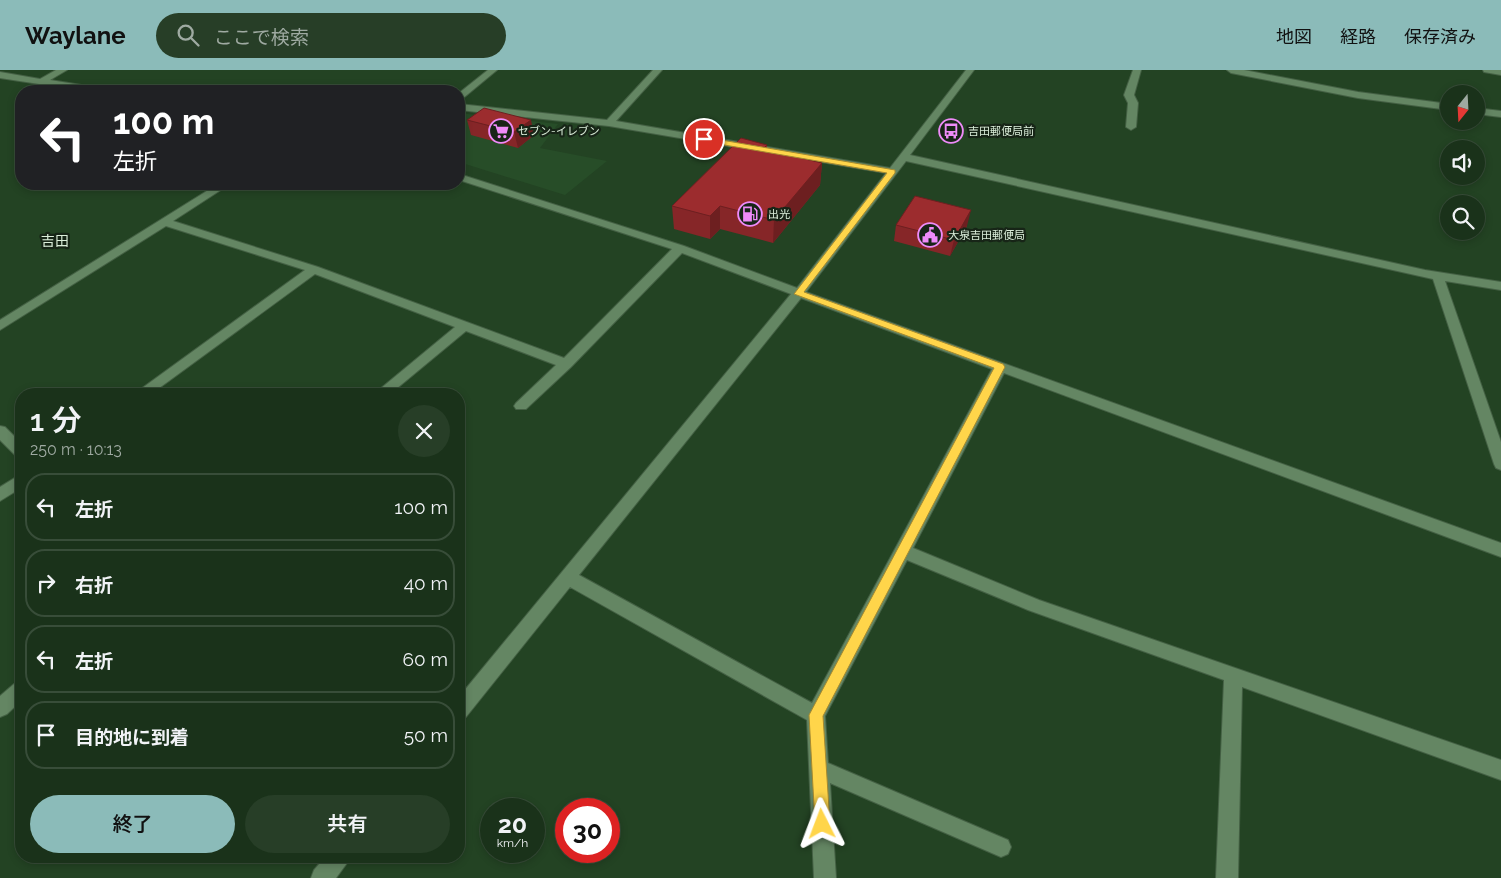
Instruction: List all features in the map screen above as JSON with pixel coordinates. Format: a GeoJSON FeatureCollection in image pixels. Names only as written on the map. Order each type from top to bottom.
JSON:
{"type":"FeatureCollection","features":[{"type":"Feature","properties":{"kind":"street"},"geometry":{"type":"LineString","coordinates":[[42,81],[63,70]]}},
{"type":"Feature","properties":{"kind":"street"},"geometry":{"type":"LineString","coordinates":[[465,92],[493,70]]}},
{"type":"Feature","properties":{"kind":"street"},"geometry":{"type":"LineString","coordinates":[[610,123],[658,70]]}},
{"type":"Feature","properties":{"kind":"street"},"geometry":{"type":"LineString","coordinates":[[1131,127],[1133,103],[1129,94],[1137,70]]}},
{"type":"Feature","properties":{"kind":"street"},"geometry":{"type":"LineString","coordinates":[[1231,70],[1358,95],[1440,106]]}},
{"type":"Feature","properties":{"kind":"street"},"geometry":{"type":"LineString","coordinates":[[1487,70],[1501,72]]}},
{"type":"Feature","properties":{"kind":"street"},"geometry":{"type":"LineString","coordinates":[[465,704],[798,294],[903,157],[964,71]]}},
{"type":"Feature","properties":{"kind":"street"},"geometry":{"type":"LineString","coordinates":[[0,75],[65,85]]}},
{"type":"Feature","properties":{"kind":"street"},"geometry":{"type":"LineString","coordinates":[[465,108],[610,123],[892,171]]}},
{"type":"Feature","properties":{"kind":"street"},"geometry":{"type":"LineString","coordinates":[[1485,112],[1501,114]]}},
{"type":"Feature","properties":{"kind":"street"},"geometry":{"type":"LineString","coordinates":[[903,157],[1438,276],[1501,286]]}},
{"type":"Feature","properties":{"kind":"street"},"geometry":{"type":"LineString","coordinates":[[465,179],[680,248],[798,294],[1501,550]]}},
{"type":"Feature","properties":{"kind":"street"},"geometry":{"type":"LineString","coordinates":[[0,326],[215,190]]}},
{"type":"Feature","properties":{"kind":"street"},"geometry":{"type":"LineString","coordinates":[[164,222],[314,269],[566,364]]}},
{"type":"Feature","properties":{"kind":"street"},"geometry":{"type":"LineString","coordinates":[[521,406],[566,364],[680,248]]}},
{"type":"Feature","properties":{"kind":"street"},"geometry":{"type":"LineString","coordinates":[[149,388],[314,269]]}},
{"type":"Feature","properties":{"kind":"street"},"geometry":{"type":"LineString","coordinates":[[1438,276],[1501,464]]}},
{"type":"Feature","properties":{"kind":"street"},"geometry":{"type":"LineString","coordinates":[[388,388],[464,326]]}},
{"type":"Feature","properties":{"kind":"street"},"geometry":{"type":"LineString","coordinates":[[825,878],[816,715],[1000,367]]}},
{"type":"Feature","properties":{"kind":"street"},"geometry":{"type":"LineString","coordinates":[[0,431],[15,446]]}},
{"type":"Feature","properties":{"kind":"street"},"geometry":{"type":"LineString","coordinates":[[0,494],[15,484]]}},
{"type":"Feature","properties":{"kind":"street"},"geometry":{"type":"LineString","coordinates":[[903,551],[1034,605],[1501,770]]}},
{"type":"Feature","properties":{"kind":"street"},"geometry":{"type":"LineString","coordinates":[[568,577],[816,715]]}},
{"type":"Feature","properties":{"kind":"street"},"geometry":{"type":"LineString","coordinates":[[1226,878],[1233,675]]}},
{"type":"Feature","properties":{"kind":"street"},"geometry":{"type":"LineString","coordinates":[[0,708],[15,695]]}},
{"type":"Feature","properties":{"kind":"street"},"geometry":{"type":"LineString","coordinates":[[820,769],[1000,847]]}},
{"type":"Feature","properties":{"kind":"street"},"geometry":{"type":"LineString","coordinates":[[322,878],[334,863]]}},
{"type":"Feature","properties":{"kind":"shaded area"},"geometry":{"type":"Polygon","coordinates":[[[465,114],[558,124],[540,148],[607,161],[565,195],[465,164],[465,114]]]}},
{"type":"Feature","properties":{"kind":"building"},"geometry":{"type":"Polygon","coordinates":[[[484,108],[531,120],[514,132],[467,120],[484,108]]]}},
{"type":"Feature","properties":{"kind":"building"},"geometry":{"type":"Polygon","coordinates":[[[741,138],[767,145],[763,149],[822,163],[774,220],[720,206],[710,216],[672,206],[741,138]]]}},
{"type":"Feature","properties":{"kind":"building"},"geometry":{"type":"Polygon","coordinates":[[[915,196],[971,210],[954,240],[896,225],[915,196]]]}},
{"type":"Feature","properties":{"kind":"place","name":"セブン-イレブン"},"geometry":{"type":"Point","coordinates":[501,131]}},
{"type":"Feature","properties":{"kind":"place","name":"吉田郵便局前"},"geometry":{"type":"Point","coordinates":[951,131]}},
{"type":"Feature","properties":{"kind":"place","name":"出光"},"geometry":{"type":"Point","coordinates":[750,214]}},
{"type":"Feature","properties":{"kind":"place","name":"大泉吉田郵便局"},"geometry":{"type":"Point","coordinates":[930,235]}},
{"type":"Feature","properties":{"kind":"district","name":"吉田"},"geometry":{"type":"Point","coordinates":[55,241]}},
{"type":"Feature","properties":{"kind":"route"},"geometry":{"type":"LineString","coordinates":[[704,139],[892,171],[798,294],[1000,367],[816,715],[822,824]]}}]}
